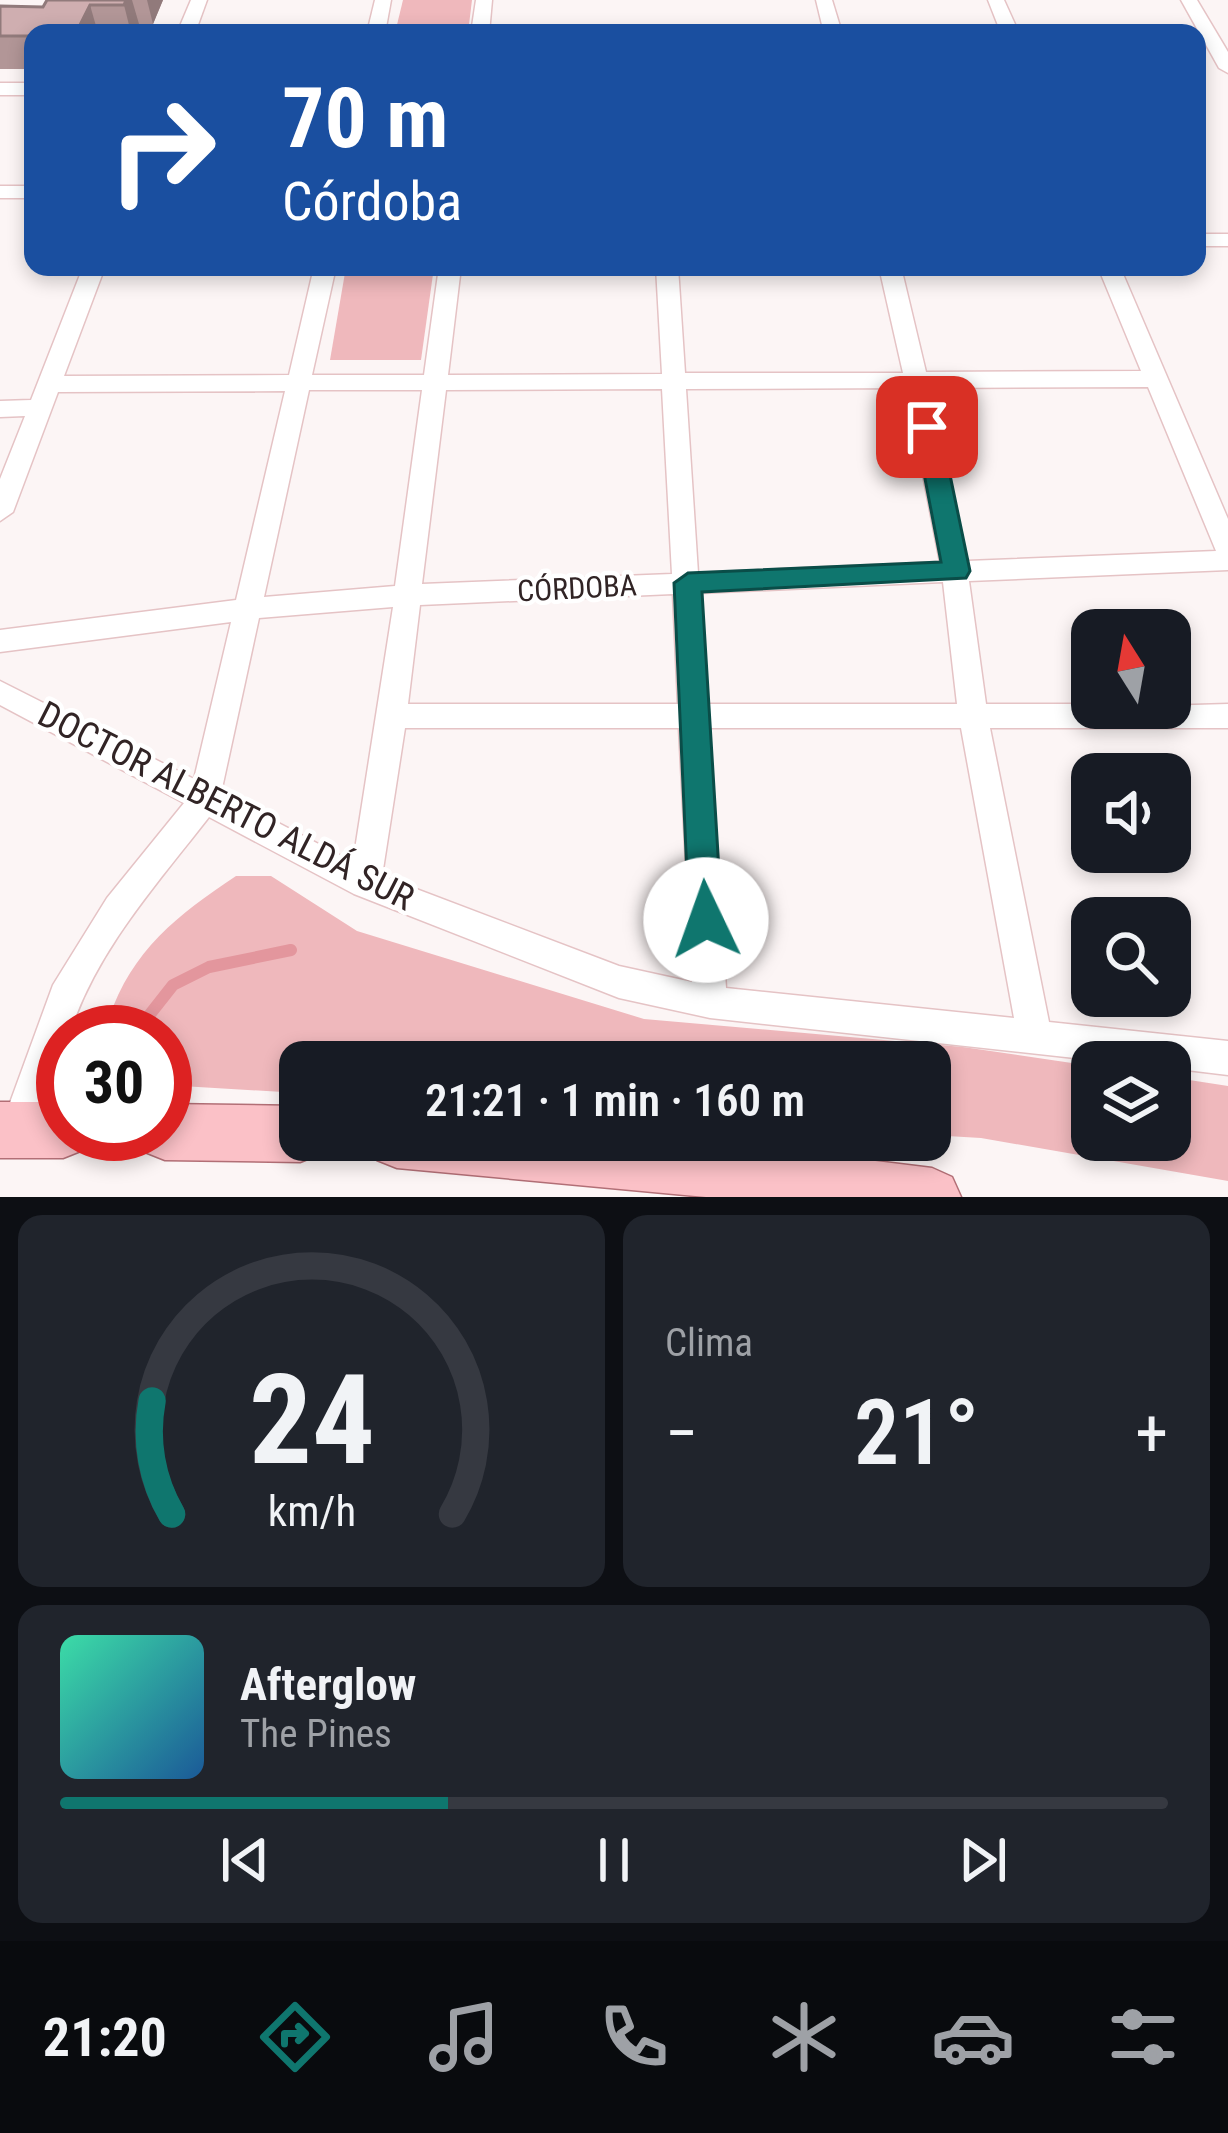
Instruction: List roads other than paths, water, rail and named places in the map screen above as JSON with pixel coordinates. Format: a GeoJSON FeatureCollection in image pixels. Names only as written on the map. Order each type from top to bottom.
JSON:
{"type":"FeatureCollection","features":[{"type":"Feature","properties":{"kind":"main road"},"geometry":{"type":"LineString","coordinates":[[192,1132],[279,1134]]}},
{"type":"Feature","properties":{"kind":"main road"},"geometry":{"type":"LineString","coordinates":[[650,1161],[932,1197]]}},
{"type":"Feature","properties":{"kind":"street"},"geometry":{"type":"LineString","coordinates":[[0,512],[90,276]]}},
{"type":"Feature","properties":{"kind":"street"},"geometry":{"type":"LineString","coordinates":[[27,1130],[64,996],[118,908],[204,800],[323,276]]}},
{"type":"Feature","properties":{"kind":"street"},"geometry":{"type":"LineString","coordinates":[[365,884],[392,716],[449,276]]}},
{"type":"Feature","properties":{"kind":"street"},"geometry":{"type":"LineString","coordinates":[[668,276],[710,1003]]}},
{"type":"Feature","properties":{"kind":"street"},"geometry":{"type":"LineString","coordinates":[[892,276],[956,571],[973,714],[1034,1035]]}},
{"type":"Feature","properties":{"kind":"street"},"geometry":{"type":"LineString","coordinates":[[1113,276],[1228,549]]}},
{"type":"Feature","properties":{"kind":"street"},"geometry":{"type":"LineString","coordinates":[[0,409],[43,396],[297,383],[1157,379]]}},
{"type":"Feature","properties":{"kind":"street","name":"CÓRDOBA"},"geometry":{"type":"LineString","coordinates":[[0,641],[248,609],[408,595],[1228,560]]}},
{"type":"Feature","properties":{"kind":"street","name":"DOCTOR ALBERTO ALDÁ SUR"},"geometry":{"type":"LineString","coordinates":[[0,692],[365,884],[619,982],[710,1003],[1228,1058]]}},
{"type":"Feature","properties":{"kind":"street"},"geometry":{"type":"LineString","coordinates":[[392,716],[1228,716]]}},
{"type":"Feature","properties":{"kind":"waterway"},"geometry":{"type":"LineString","coordinates":[[157,1005],[173,985],[209,967],[291,950]]}}]}
